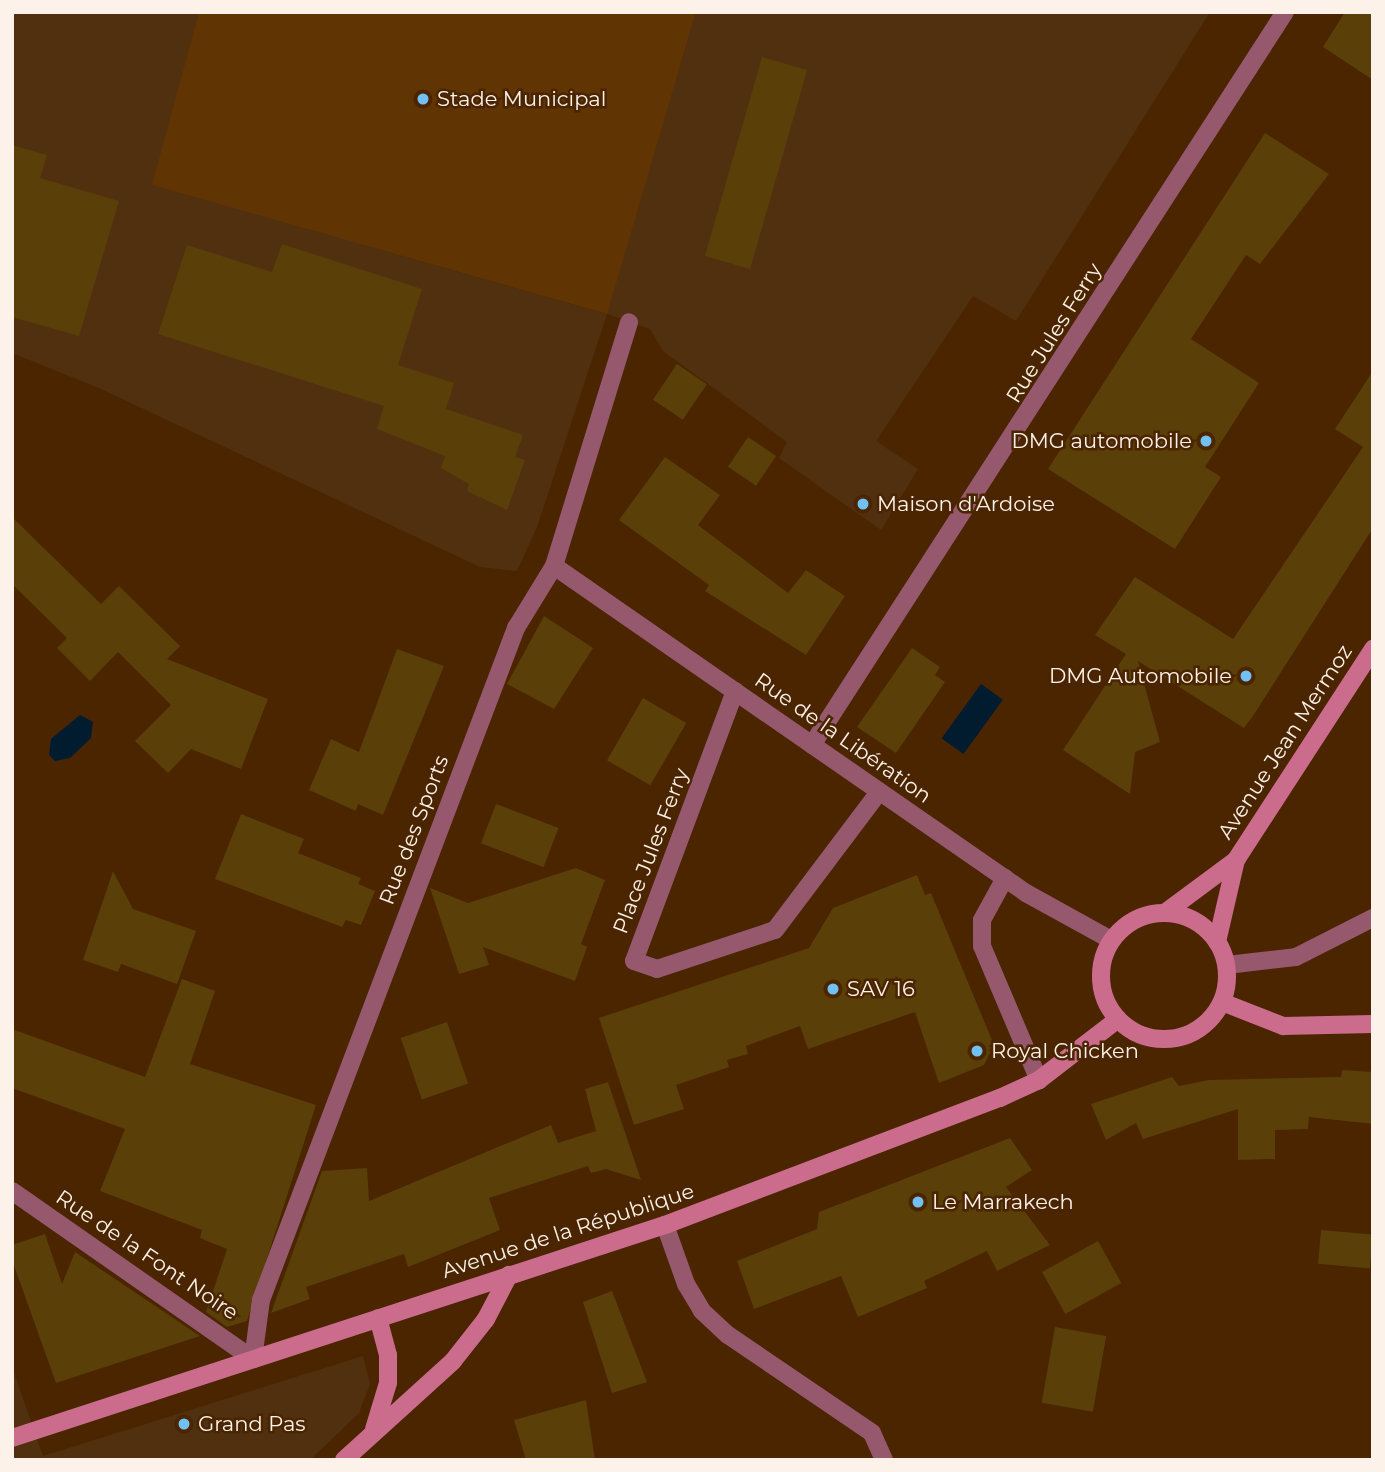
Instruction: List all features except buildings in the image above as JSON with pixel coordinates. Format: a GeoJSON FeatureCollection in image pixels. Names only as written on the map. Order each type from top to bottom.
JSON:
{"type":"FeatureCollection","features":[{"type":"Feature","properties":{"kind":"main road","name":"Avenue Jean Mermoz"},"geometry":{"type":"LineString","coordinates":[[1217,942],[1236,860],[1373,649]]}},
{"type":"Feature","properties":{"kind":"main road","name":"Avenue Jean Mermoz"},"geometry":{"type":"LineString","coordinates":[[1166,912],[1236,860]]}},
{"type":"Feature","properties":{"kind":"main road"},"geometry":{"type":"LineString","coordinates":[[1166,912],[1186,916],[1217,942],[1227,965],[1222,1002],[1194,1032],[1174,1039],[1133,1032],[1117,1020],[1100,981],[1111,940],[1126,924],[1166,912]]}},
{"type":"Feature","properties":{"kind":"main road"},"geometry":{"type":"LineString","coordinates":[[1222,1002],[1283,1026],[1373,1024]]}},
{"type":"Feature","properties":{"kind":"main road","name":"Avenue de la République"},"geometry":{"type":"LineString","coordinates":[[12,1438],[666,1224],[1039,1080],[1117,1020]]}},
{"type":"Feature","properties":{"kind":"main road"},"geometry":{"type":"LineString","coordinates":[[344,1460],[374,1429],[453,1361],[486,1319],[509,1275]]}},
{"type":"Feature","properties":{"kind":"main road"},"geometry":{"type":"LineString","coordinates":[[374,1429],[388,1383],[388,1355],[378,1318]]}},
{"type":"Feature","properties":{"kind":"street","name":"Rue Jules Ferry"},"geometry":{"type":"LineString","coordinates":[[812,745],[1285,12]]}},
{"type":"Feature","properties":{"kind":"street","name":"Rue des Sports"},"geometry":{"type":"LineString","coordinates":[[253,1359],[261,1300],[500,668],[516,628],[554,566],[629,322]]}},
{"type":"Feature","properties":{"kind":"street","name":"Rue de la Libération"},"geometry":{"type":"LineString","coordinates":[[554,566],[1005,878],[1111,940]]}},
{"type":"Feature","properties":{"kind":"street","name":"Place Jules Ferry"},"geometry":{"type":"LineString","coordinates":[[735,691],[634,961],[657,969],[775,930],[879,792]]}},
{"type":"Feature","properties":{"kind":"street"},"geometry":{"type":"LineString","coordinates":[[1005,878],[982,920],[982,946],[1039,1080]]}},
{"type":"Feature","properties":{"kind":"street"},"geometry":{"type":"LineString","coordinates":[[1227,965],[1296,957],[1373,919]]}},
{"type":"Feature","properties":{"kind":"street","name":"Rue de la Font Noire"},"geometry":{"type":"LineString","coordinates":[[12,1191],[253,1359]]}},
{"type":"Feature","properties":{"kind":"street"},"geometry":{"type":"LineString","coordinates":[[666,1224],[686,1284],[702,1311],[728,1335],[872,1433],[884,1460]]}},
{"type":"Feature","properties":{"kind":"shaded area"},"geometry":{"type":"Polygon","coordinates":[[[12,12],[199,12],[153,185],[606,314],[696,12],[1210,12],[1016,321],[973,296],[876,441],[918,469],[881,530],[779,458],[787,442],[663,351],[650,329],[607,314],[537,527],[517,571],[480,567],[99,388],[12,353],[12,12]]]}},
{"type":"Feature","properties":{"kind":"shaded area","name":"Stade Municipal"},"geometry":{"type":"Polygon","coordinates":[[[199,12],[696,12],[607,314],[152,185],[199,12]]]}},
{"type":"Feature","properties":{"kind":"shaded area"},"geometry":{"type":"Polygon","coordinates":[[[363,1356],[370,1384],[359,1413],[310,1460],[12,1460],[12,1367],[43,1456],[363,1356]]]}},
{"type":"Feature","properties":{"kind":"water"},"geometry":{"type":"Polygon","coordinates":[[[981,684],[1003,700],[963,754],[942,738],[981,684]]]}},
{"type":"Feature","properties":{"kind":"water"},"geometry":{"type":"Polygon","coordinates":[[[80,715],[93,722],[91,738],[70,758],[55,761],[49,755],[51,739],[80,715]]]}},
{"type":"Feature","properties":{"kind":"place","name":"Stade Municipal"},"geometry":{"type":"Point","coordinates":[423,99]}},
{"type":"Feature","properties":{"kind":"place","name":"DMG automobile"},"geometry":{"type":"Point","coordinates":[1206,441]}},
{"type":"Feature","properties":{"kind":"place","name":"Maison d'Ardoise"},"geometry":{"type":"Point","coordinates":[863,504]}},
{"type":"Feature","properties":{"kind":"place","name":"DMG Automobile"},"geometry":{"type":"Point","coordinates":[1246,676]}},
{"type":"Feature","properties":{"kind":"place","name":"SAV 16"},"geometry":{"type":"Point","coordinates":[833,989]}},
{"type":"Feature","properties":{"kind":"place","name":"Royal Chicken"},"geometry":{"type":"Point","coordinates":[977,1051]}},
{"type":"Feature","properties":{"kind":"place","name":"Le Marrakech"},"geometry":{"type":"Point","coordinates":[918,1202]}},
{"type":"Feature","properties":{"kind":"place","name":"Grand Pas"},"geometry":{"type":"Point","coordinates":[184,1424]}}]}
